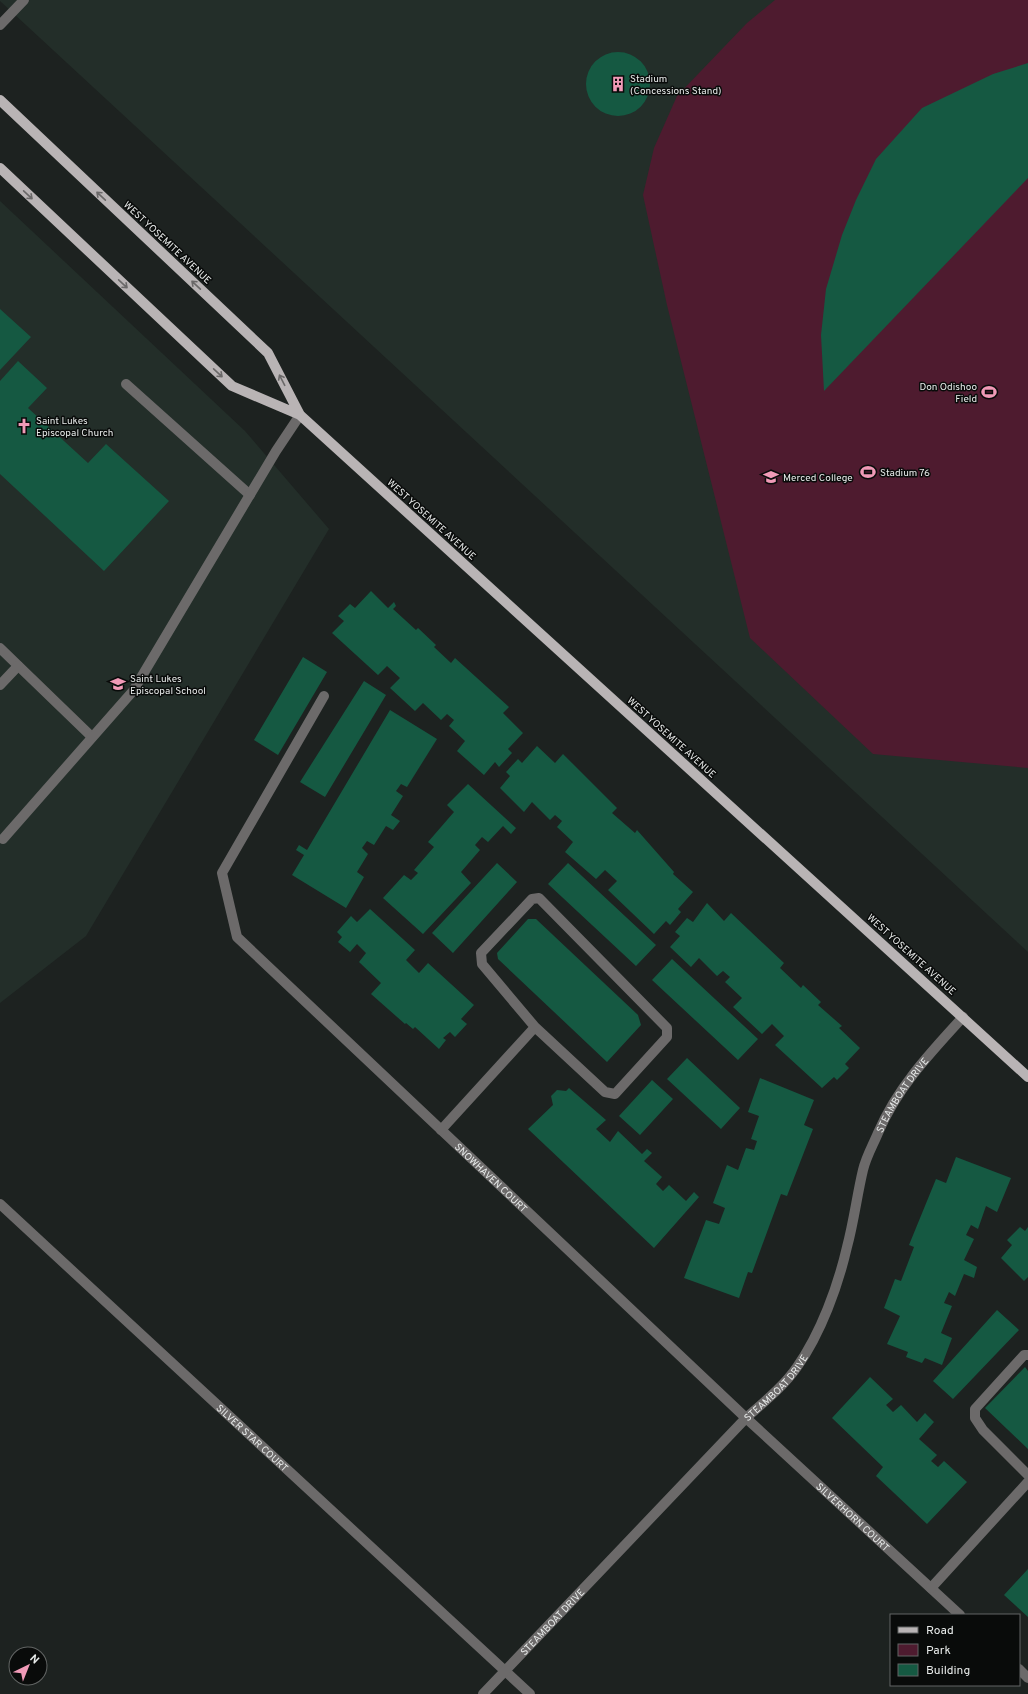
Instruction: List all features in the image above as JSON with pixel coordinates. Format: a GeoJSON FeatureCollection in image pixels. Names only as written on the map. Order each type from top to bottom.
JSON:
{"type":"FeatureCollection","features":[{"type":"Feature","properties":{"kind":"main road","name":"WEST YOSEMITE AVENUE"},"geometry":{"type":"LineString","coordinates":[[0,100],[268,353],[300,415]]}},
{"type":"Feature","properties":{"kind":"main road","name":"WEST YOSEMITE AVENUE"},"geometry":{"type":"LineString","coordinates":[[0,168],[232,386],[300,415],[1028,1077]]}},
{"type":"Feature","properties":{"kind":"street"},"geometry":{"type":"LineString","coordinates":[[0,24],[24,0]]}},
{"type":"Feature","properties":{"kind":"street"},"geometry":{"type":"LineString","coordinates":[[126,384],[250,495]]}},
{"type":"Feature","properties":{"kind":"street"},"geometry":{"type":"LineString","coordinates":[[3,839],[133,691],[276,452],[300,415]]}},
{"type":"Feature","properties":{"kind":"street"},"geometry":{"type":"LineString","coordinates":[[0,648],[92,737]]}},
{"type":"Feature","properties":{"kind":"street"},"geometry":{"type":"LineString","coordinates":[[0,685],[18,666]]}},
{"type":"Feature","properties":{"kind":"street","name":"SNOWHAVEN COURT"},"geometry":{"type":"LineString","coordinates":[[324,696],[222,873],[237,936],[746,1418]]}},
{"type":"Feature","properties":{"kind":"street"},"geometry":{"type":"LineString","coordinates":[[540,898],[667,1028],[667,1037],[615,1094],[606,1092],[535,1027],[482,964],[481,953],[532,899],[540,898]]}},
{"type":"Feature","properties":{"kind":"street","name":"STEAMBOAT DRIVE"},"geometry":{"type":"LineString","coordinates":[[483,1694],[746,1418],[772,1395],[797,1367],[818,1330],[834,1290],[845,1255],[864,1168],[878,1132],[897,1096],[917,1068],[963,1017]]}},
{"type":"Feature","properties":{"kind":"street"},"geometry":{"type":"LineString","coordinates":[[442,1130],[535,1027]]}},
{"type":"Feature","properties":{"kind":"street","name":"SILVER STAR COURT"},"geometry":{"type":"LineString","coordinates":[[0,1204],[530,1694]]}},
{"type":"Feature","properties":{"kind":"street"},"geometry":{"type":"LineString","coordinates":[[1028,1355],[1024,1355],[975,1409],[976,1418],[984,1430],[1028,1475]]}},
{"type":"Feature","properties":{"kind":"street","name":"SILVERHORN COURT"},"geometry":{"type":"LineString","coordinates":[[746,1418],[959,1614]]}},
{"type":"Feature","properties":{"kind":"street"},"geometry":{"type":"LineString","coordinates":[[931,1588],[1028,1482]]}},
{"type":"Feature","properties":{"kind":"street"},"geometry":{"type":"LineString","coordinates":[[1020,1670],[1028,1678]]}},
{"type":"Feature","properties":{"kind":"shaded area","name":"Merced College"},"geometry":{"type":"Polygon","coordinates":[[[1028,0],[1028,952],[0,1],[1028,0]]]}},
{"type":"Feature","properties":{"kind":"shaded area","name":"Saint Lukes Episcopal School"},"geometry":{"type":"Polygon","coordinates":[[[0,201],[245,431],[329,529],[86,936],[0,1003],[0,201]]]}},
{"type":"Feature","properties":{"kind":"green space","name":"Stadium 76"},"geometry":{"type":"Polygon","coordinates":[[[775,0],[1028,0],[1028,768],[873,754],[750,638],[667,305],[643,195],[654,148],[677,96],[747,23],[775,0]]]}},
{"type":"Feature","properties":{"kind":"building","name":"Stadium (Concessions Stand)"},"geometry":{"type":"Polygon","coordinates":[[[618,52],[630,54],[641,61],[648,72],[650,84],[648,96],[641,107],[630,114],[618,116],[606,114],[595,107],[588,96],[586,84],[588,72],[595,61],[606,54],[618,52]]]}},
{"type":"Feature","properties":{"kind":"building"},"geometry":{"type":"Polygon","coordinates":[[[1028,63],[1028,178],[824,391],[821,335],[826,289],[842,235],[856,200],[876,159],[922,108],[993,74],[1028,63]]]}},
{"type":"Feature","properties":{"kind":"building"},"geometry":{"type":"Polygon","coordinates":[[[0,309],[31,337],[0,370],[0,309]]]}},
{"type":"Feature","properties":{"kind":"building"},"geometry":{"type":"Polygon","coordinates":[[[18,361],[47,388],[28,408],[88,463],[106,444],[169,501],[104,571],[0,474],[0,381],[18,361]]]}},
{"type":"Feature","properties":{"kind":"building"},"geometry":{"type":"Polygon","coordinates":[[[371,591],[388,608],[394,602],[396,606],[393,609],[416,630],[418,628],[436,645],[434,647],[451,663],[455,658],[509,707],[503,713],[523,733],[508,749],[512,753],[499,767],[495,762],[484,775],[457,751],[465,741],[449,726],[454,720],[447,714],[441,720],[423,703],[415,711],[390,688],[400,678],[387,666],[378,675],[332,633],[344,621],[338,616],[350,604],[355,608],[371,591]]]}},
{"type":"Feature","properties":{"kind":"building"},"geometry":{"type":"Polygon","coordinates":[[[303,657],[327,672],[278,755],[254,740],[303,657]]]}},
{"type":"Feature","properties":{"kind":"building"},"geometry":{"type":"Polygon","coordinates":[[[364,681],[386,695],[325,797],[300,782],[364,681]]]}},
{"type":"Feature","properties":{"kind":"building"},"geometry":{"type":"Polygon","coordinates":[[[390,710],[437,739],[407,787],[401,784],[396,791],[403,796],[391,815],[400,821],[393,830],[386,826],[374,845],[367,841],[362,848],[368,854],[357,872],[364,877],[346,908],[292,875],[304,855],[296,850],[299,845],[307,850],[390,710]]]}},
{"type":"Feature","properties":{"kind":"building"},"geometry":{"type":"Polygon","coordinates":[[[537,746],[555,763],[563,754],[617,808],[612,813],[635,833],[637,830],[674,872],[673,874],[693,892],[678,909],[681,912],[670,925],[666,921],[654,934],[608,890],[617,881],[605,870],[596,879],[565,852],[573,842],[557,827],[562,821],[555,815],[550,820],[532,802],[524,812],[500,788],[510,776],[506,772],[518,759],[522,763],[537,746]]]}},
{"type":"Feature","properties":{"kind":"building"},"geometry":{"type":"Polygon","coordinates":[[[468,784],[516,828],[511,834],[503,826],[488,842],[482,837],[475,845],[480,850],[461,872],[471,883],[423,934],[383,898],[404,875],[411,880],[418,873],[414,870],[434,847],[428,842],[454,812],[447,805],[468,784]]]}},
{"type":"Feature","properties":{"kind":"building"},"geometry":{"type":"Polygon","coordinates":[[[497,863],[517,882],[453,953],[432,933],[497,863]]]}},
{"type":"Feature","properties":{"kind":"building"},"geometry":{"type":"Polygon","coordinates":[[[568,863],[656,945],[636,966],[548,884],[568,863]]]}},
{"type":"Feature","properties":{"kind":"building"},"geometry":{"type":"Polygon","coordinates":[[[707,903],[724,921],[731,913],[784,963],[780,968],[801,988],[803,985],[821,1002],[818,1005],[842,1026],[839,1028],[860,1048],[845,1064],[849,1068],[837,1080],[834,1077],[822,1088],[775,1045],[784,1036],[772,1024],[762,1034],[733,1007],[742,998],[725,982],[730,977],[723,971],[717,976],[699,958],[691,967],[670,947],[680,936],[675,932],[687,918],[693,922],[707,903]]]}},
{"type":"Feature","properties":{"kind":"building"},"geometry":{"type":"Polygon","coordinates":[[[370,909],[415,950],[406,960],[419,973],[428,963],[474,1005],[461,1019],[467,1024],[455,1037],[450,1032],[443,1038],[446,1040],[439,1049],[415,1027],[413,1029],[406,1023],[405,1024],[371,994],[381,983],[359,962],[366,953],[357,944],[350,952],[338,942],[342,937],[337,932],[351,916],[357,922],[370,909]]]}},
{"type":"Feature","properties":{"kind":"building"},"geometry":{"type":"Polygon","coordinates":[[[528,919],[536,919],[638,1015],[641,1025],[607,1062],[498,959],[497,953],[528,919]]]}},
{"type":"Feature","properties":{"kind":"building"},"geometry":{"type":"Polygon","coordinates":[[[672,959],[758,1039],[738,1060],[652,980],[672,959]]]}},
{"type":"Feature","properties":{"kind":"building"},"geometry":{"type":"Polygon","coordinates":[[[687,1058],[740,1108],[721,1129],[667,1079],[687,1058]]]}},
{"type":"Feature","properties":{"kind":"building"},"geometry":{"type":"Polygon","coordinates":[[[760,1078],[814,1100],[804,1125],[813,1129],[787,1196],[781,1194],[752,1273],[748,1272],[739,1298],[684,1278],[706,1220],[719,1224],[725,1208],[713,1203],[727,1165],[738,1170],[746,1148],[754,1150],[757,1141],[751,1139],[759,1116],[748,1112],[760,1078]]]}},
{"type":"Feature","properties":{"kind":"building"},"geometry":{"type":"Polygon","coordinates":[[[652,1080],[673,1099],[640,1135],[619,1116],[652,1080]]]}},
{"type":"Feature","properties":{"kind":"building"},"geometry":{"type":"Polygon","coordinates":[[[569,1088],[606,1120],[596,1129],[610,1142],[618,1131],[642,1154],[647,1149],[652,1153],[644,1161],[662,1177],[656,1184],[663,1191],[669,1185],[686,1201],[694,1192],[699,1197],[654,1248],[528,1129],[553,1105],[551,1096],[557,1090],[566,1091],[569,1088]]]}},
{"type":"Feature","properties":{"kind":"building"},"geometry":{"type":"Polygon","coordinates":[[[956,1157],[1011,1178],[997,1212],[986,1206],[978,1229],[971,1225],[966,1235],[974,1239],[964,1260],[977,1267],[974,1278],[964,1274],[955,1296],[949,1292],[944,1303],[952,1306],[941,1333],[952,1338],[942,1365],[925,1358],[922,1363],[906,1357],[908,1352],[887,1344],[900,1316],[884,1308],[895,1279],[901,1281],[914,1247],[909,1245],[936,1179],[946,1183],[956,1157]]]}},
{"type":"Feature","properties":{"kind":"building"},"geometry":{"type":"Polygon","coordinates":[[[1020,1227],[1025,1231],[1028,1227],[1028,1277],[1024,1281],[1001,1258],[1012,1245],[1007,1240],[1020,1227]]]}},
{"type":"Feature","properties":{"kind":"building"},"geometry":{"type":"Polygon","coordinates":[[[997,1310],[1019,1330],[953,1399],[933,1381],[997,1310]]]}},
{"type":"Feature","properties":{"kind":"building"},"geometry":{"type":"Polygon","coordinates":[[[1025,1367],[1028,1371],[1028,1449],[985,1408],[1025,1367]]]}},
{"type":"Feature","properties":{"kind":"building"},"geometry":{"type":"Polygon","coordinates":[[[870,1377],[893,1399],[886,1405],[893,1412],[901,1405],[917,1422],[925,1413],[934,1422],[919,1439],[937,1455],[931,1461],[938,1467],[944,1461],[967,1482],[927,1524],[876,1476],[883,1467],[832,1418],[870,1377]]]}},
{"type":"Feature","properties":{"kind":"building"},"geometry":{"type":"Polygon","coordinates":[[[1028,1569],[1028,1617],[1004,1595],[1028,1569]]]}},
{"type":"Feature","properties":{"kind":"place","name":"Stadium (Concessions Stand)"},"geometry":{"type":"Point","coordinates":[618,84]}},
{"type":"Feature","properties":{"kind":"place","name":"Don Odishoo Field"},"geometry":{"type":"Point","coordinates":[989,392]}},
{"type":"Feature","properties":{"kind":"place","name":"Saint Lukes Episcopal Church"},"geometry":{"type":"Point","coordinates":[24,426]}},
{"type":"Feature","properties":{"kind":"place","name":"Stadium 76"},"geometry":{"type":"Point","coordinates":[868,472]}},
{"type":"Feature","properties":{"kind":"place","name":"Merced College"},"geometry":{"type":"Point","coordinates":[771,477]}},
{"type":"Feature","properties":{"kind":"place","name":"Saint Lukes Episcopal School"},"geometry":{"type":"Point","coordinates":[118,684]}}]}
